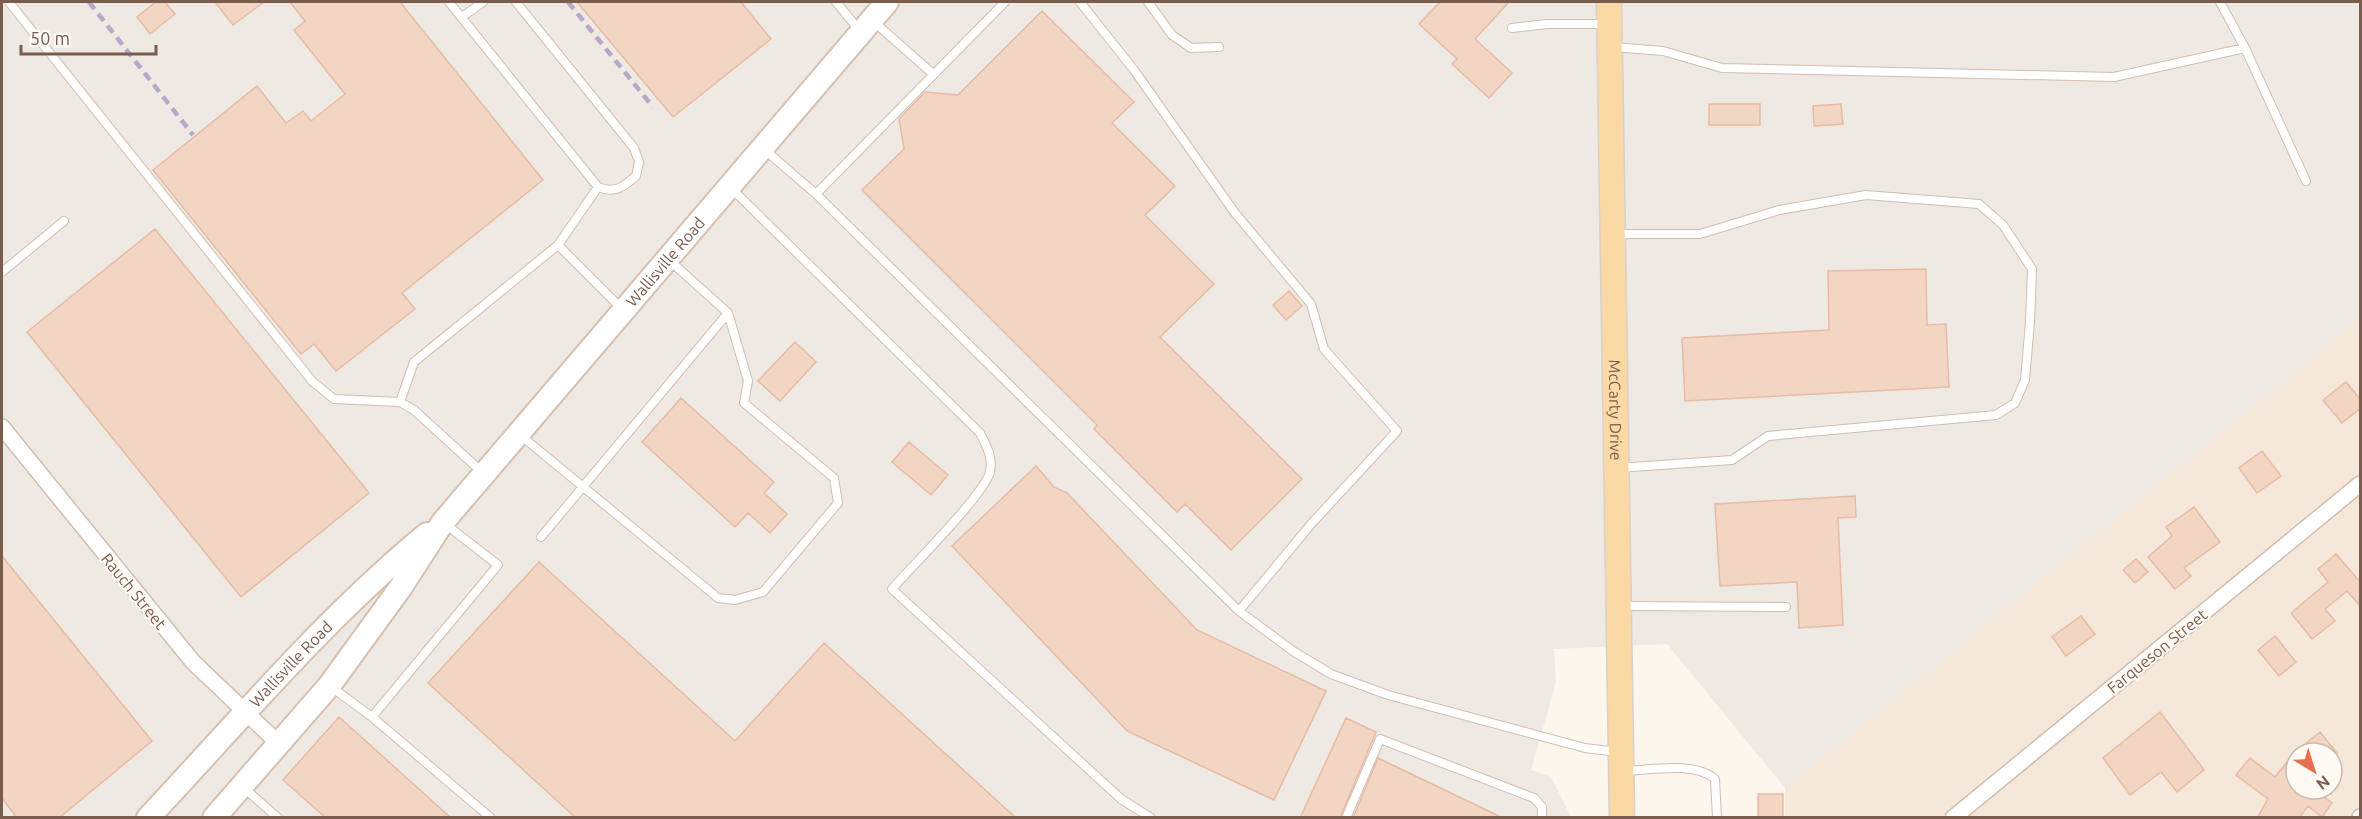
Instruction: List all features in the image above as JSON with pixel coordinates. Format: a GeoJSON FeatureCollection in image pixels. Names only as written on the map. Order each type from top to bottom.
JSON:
{"type":"FeatureCollection","features":[{"type":"Feature","properties":{"kind":"main road","name":"Wallisville Road"},"geometry":{"type":"LineString","coordinates":[[214,818],[329,686],[401,587],[442,522],[887,2]]}},
{"type":"Feature","properties":{"kind":"main road","name":"McCarty Drive"},"geometry":{"type":"LineString","coordinates":[[1610,24],[1622,818]]}},
{"type":"Feature","properties":{"kind":"main road","name":"Wallisville Road"},"geometry":{"type":"LineString","coordinates":[[148,818],[298,657],[385,569],[442,522]]}},
{"type":"Feature","properties":{"kind":"street","name":"Rauch Street"},"geometry":{"type":"LineString","coordinates":[[2,427],[193,662],[278,743]]}},
{"type":"Feature","properties":{"kind":"street","name":"Farqueson Street"},"geometry":{"type":"LineString","coordinates":[[1953,818],[2361,484]]}},
{"type":"Feature","properties":{"kind":"lane"},"geometry":{"type":"LineString","coordinates":[[9,2],[312,381],[334,399],[400,402],[414,410],[484,474]]}},
{"type":"Feature","properties":{"kind":"lane"},"geometry":{"type":"LineString","coordinates":[[449,2],[598,187],[608,191],[623,187],[636,176],[639,162],[634,148],[516,2]]}},
{"type":"Feature","properties":{"kind":"lane"},"geometry":{"type":"LineString","coordinates":[[462,18],[483,2]]}},
{"type":"Feature","properties":{"kind":"lane"},"geometry":{"type":"LineString","coordinates":[[836,2],[933,74]]}},
{"type":"Feature","properties":{"kind":"lane"},"geometry":{"type":"LineString","coordinates":[[816,194],[1005,2]]}},
{"type":"Feature","properties":{"kind":"lane"},"geometry":{"type":"LineString","coordinates":[[1080,2],[1134,70],[1235,213],[1311,304],[1324,349],[1397,431],[1312,523],[1239,611]]}},
{"type":"Feature","properties":{"kind":"lane"},"geometry":{"type":"LineString","coordinates":[[1148,2],[1172,35],[1191,48],[1219,47]]}},
{"type":"Feature","properties":{"kind":"lane"},"geometry":{"type":"LineString","coordinates":[[2220,2],[2245,48],[2306,181]]}},
{"type":"Feature","properties":{"kind":"lane"},"geometry":{"type":"LineString","coordinates":[[1512,28],[1547,24],[1610,24],[1663,51],[1722,68],[2114,77],[2245,48]]}},
{"type":"Feature","properties":{"kind":"lane"},"geometry":{"type":"LineString","coordinates":[[762,147],[816,194],[1239,611],[1293,651],[1331,674],[1388,695],[1584,748],[1622,762],[1691,768],[1707,772],[1715,779],[1717,818]]}},
{"type":"Feature","properties":{"kind":"lane"},"geometry":{"type":"LineString","coordinates":[[729,186],[980,433],[991,456],[990,474],[979,493],[892,589],[1121,799],[1151,818]]}},
{"type":"Feature","properties":{"kind":"lane"},"geometry":{"type":"LineString","coordinates":[[400,402],[414,362],[558,245],[598,187]]}},
{"type":"Feature","properties":{"kind":"lane"},"geometry":{"type":"LineString","coordinates":[[1613,234],[1700,234],[1779,210],[1866,195],[1889,196],[1979,204],[2003,225],[2032,269],[2025,380],[2015,403],[1996,415],[1768,436],[1731,460],[1617,468]]}},
{"type":"Feature","properties":{"kind":"lane"},"geometry":{"type":"LineString","coordinates":[[2,272],[64,221]]}},
{"type":"Feature","properties":{"kind":"lane"},"geometry":{"type":"LineString","coordinates":[[558,245],[623,310]]}},
{"type":"Feature","properties":{"kind":"lane"},"geometry":{"type":"LineString","coordinates":[[518,433],[718,598],[735,600],[763,592],[838,503],[834,478],[744,403],[748,381],[728,313],[668,258]]}},
{"type":"Feature","properties":{"kind":"lane"},"geometry":{"type":"LineString","coordinates":[[541,537],[728,313]]}},
{"type":"Feature","properties":{"kind":"lane"},"geometry":{"type":"LineString","coordinates":[[372,717],[498,565],[442,522]]}},
{"type":"Feature","properties":{"kind":"lane"},"geometry":{"type":"LineString","coordinates":[[1620,606],[1786,607]]}},
{"type":"Feature","properties":{"kind":"lane"},"geometry":{"type":"LineString","coordinates":[[329,686],[372,717],[491,818]]}},
{"type":"Feature","properties":{"kind":"lane"},"geometry":{"type":"LineString","coordinates":[[1346,818],[1380,739],[1534,798],[1542,807],[1542,818]]}},
{"type":"Feature","properties":{"kind":"lane"},"geometry":{"type":"LineString","coordinates":[[241,786],[278,818]]}},
{"type":"Feature","properties":{"kind":"shaded area"},"geometry":{"type":"Polygon","coordinates":[[[2,2],[2360,2],[2360,319],[1785,788],[1667,644],[1554,649],[1556,682],[1531,770],[1551,777],[1571,817],[2,818],[2,2]]]}},
{"type":"Feature","properties":{"kind":"shaded area"},"geometry":{"type":"Polygon","coordinates":[[[2360,319],[2360,817],[1785,817],[1785,788],[2360,319]]]}},
{"type":"Feature","properties":{"kind":"building"},"geometry":{"type":"Polygon","coordinates":[[[156,2],[165,2],[175,14],[150,34],[137,17],[156,2]]]}},
{"type":"Feature","properties":{"kind":"building"},"geometry":{"type":"Polygon","coordinates":[[[215,2],[264,2],[233,25],[215,2]]]}},
{"type":"Feature","properties":{"kind":"building"},"geometry":{"type":"Polygon","coordinates":[[[290,2],[400,2],[543,180],[402,293],[415,309],[336,371],[314,344],[301,354],[153,170],[257,86],[286,123],[303,111],[311,121],[345,94],[294,30],[305,21],[290,2]]]}},
{"type":"Feature","properties":{"kind":"building"},"geometry":{"type":"Polygon","coordinates":[[[577,2],[741,2],[771,39],[673,117],[577,2]]]}},
{"type":"Feature","properties":{"kind":"building"},"geometry":{"type":"Polygon","coordinates":[[[1440,2],[1509,2],[1475,39],[1512,73],[1489,98],[1452,64],[1457,59],[1419,24],[1440,2]]]}},
{"type":"Feature","properties":{"kind":"building"},"geometry":{"type":"Polygon","coordinates":[[[1042,11],[1134,102],[1112,123],[1175,186],[1145,215],[1214,284],[1160,337],[1302,479],[1231,550],[1185,504],[1177,512],[1094,429],[1097,425],[862,190],[904,149],[899,119],[925,92],[958,95],[1042,11]]]}},
{"type":"Feature","properties":{"kind":"building"},"geometry":{"type":"Polygon","coordinates":[[[1709,104],[1760,104],[1760,125],[1709,125],[1709,104]]]}},
{"type":"Feature","properties":{"kind":"building"},"geometry":{"type":"Polygon","coordinates":[[[1841,104],[1843,124],[1814,126],[1813,106],[1841,104]]]}},
{"type":"Feature","properties":{"kind":"building"},"geometry":{"type":"Polygon","coordinates":[[[155,229],[369,493],[241,597],[27,332],[155,229]]]}},
{"type":"Feature","properties":{"kind":"building"},"geometry":{"type":"Polygon","coordinates":[[[1926,269],[1927,325],[1946,324],[1949,387],[1685,401],[1682,338],[1829,330],[1828,271],[1926,269]]]}},
{"type":"Feature","properties":{"kind":"building"},"geometry":{"type":"Polygon","coordinates":[[[1289,291],[1302,306],[1286,320],[1273,305],[1289,291]]]}},
{"type":"Feature","properties":{"kind":"building"},"geometry":{"type":"Polygon","coordinates":[[[795,342],[816,362],[780,401],[758,381],[795,342]]]}},
{"type":"Feature","properties":{"kind":"building"},"geometry":{"type":"Polygon","coordinates":[[[2346,382],[2361,400],[2361,408],[2342,423],[2323,400],[2346,382]]]}},
{"type":"Feature","properties":{"kind":"building"},"geometry":{"type":"Polygon","coordinates":[[[681,398],[774,482],[764,493],[787,514],[770,533],[748,513],[735,527],[642,442],[681,398]]]}},
{"type":"Feature","properties":{"kind":"building"},"geometry":{"type":"Polygon","coordinates":[[[909,442],[948,475],[931,495],[892,462],[909,442]]]}},
{"type":"Feature","properties":{"kind":"building"},"geometry":{"type":"Polygon","coordinates":[[[2262,451],[2281,476],[2257,493],[2239,468],[2262,451]]]}},
{"type":"Feature","properties":{"kind":"building"},"geometry":{"type":"Polygon","coordinates":[[[1036,466],[1054,487],[1067,493],[1197,630],[1326,691],[1274,800],[1127,731],[952,546],[1036,466]]]}},
{"type":"Feature","properties":{"kind":"building"},"geometry":{"type":"Polygon","coordinates":[[[1855,496],[1856,517],[1838,518],[1843,625],[1799,628],[1797,582],[1720,586],[1715,504],[1855,496]]]}},
{"type":"Feature","properties":{"kind":"building"},"geometry":{"type":"Polygon","coordinates":[[[2194,507],[2220,542],[2184,568],[2191,576],[2175,589],[2148,557],[2172,536],[2166,527],[2194,507]]]}},
{"type":"Feature","properties":{"kind":"building"},"geometry":{"type":"Polygon","coordinates":[[[2336,554],[2361,583],[2361,607],[2347,591],[2325,609],[2335,621],[2312,639],[2291,613],[2328,582],[2318,569],[2336,554]]]}},
{"type":"Feature","properties":{"kind":"building"},"geometry":{"type":"Polygon","coordinates":[[[2,556],[152,741],[59,818],[17,818],[2,798],[2,556]]]}},
{"type":"Feature","properties":{"kind":"building"},"geometry":{"type":"Polygon","coordinates":[[[2136,559],[2148,572],[2135,583],[2123,570],[2136,559]]]}},
{"type":"Feature","properties":{"kind":"building"},"geometry":{"type":"Polygon","coordinates":[[[539,562],[735,741],[824,643],[1016,818],[576,818],[428,683],[539,562]]]}},
{"type":"Feature","properties":{"kind":"building"},"geometry":{"type":"Polygon","coordinates":[[[2081,616],[2095,634],[2066,656],[2052,637],[2081,616]]]}},
{"type":"Feature","properties":{"kind":"building"},"geometry":{"type":"Polygon","coordinates":[[[2275,636],[2296,662],[2279,676],[2258,650],[2275,636]]]}},
{"type":"Feature","properties":{"kind":"building"},"geometry":{"type":"Polygon","coordinates":[[[2160,712],[2204,770],[2177,792],[2161,772],[2130,795],[2103,758],[2160,712]]]}},
{"type":"Feature","properties":{"kind":"building"},"geometry":{"type":"Polygon","coordinates":[[[339,717],[451,818],[326,818],[283,780],[339,717]]]}},
{"type":"Feature","properties":{"kind":"building"},"geometry":{"type":"Polygon","coordinates":[[[1346,718],[1376,732],[1340,818],[1300,818],[1346,718]]]}},
{"type":"Feature","properties":{"kind":"building"},"geometry":{"type":"Polygon","coordinates":[[[2320,732],[2327,741],[2309,741],[2320,732]]]}},
{"type":"Feature","properties":{"kind":"building"},"geometry":{"type":"Polygon","coordinates":[[[1378,758],[1503,818],[1353,818],[1378,758]]]}},
{"type":"Feature","properties":{"kind":"building"},"geometry":{"type":"Polygon","coordinates":[[[2250,758],[2275,777],[2284,766],[2284,801],[2329,801],[2332,803],[2322,817],[2308,806],[2299,818],[2257,818],[2268,799],[2236,775],[2250,758]]]}},
{"type":"Feature","properties":{"kind":"building"},"geometry":{"type":"Polygon","coordinates":[[[1758,794],[1783,794],[1783,818],[1758,818],[1758,794]]]}},
{"type":"Feature","properties":{"kind":"railway"},"geometry":{"type":"LineString","coordinates":[[89,2],[193,135]]}},
{"type":"Feature","properties":{"kind":"railway"},"geometry":{"type":"LineString","coordinates":[[568,2],[653,107]]}}]}
